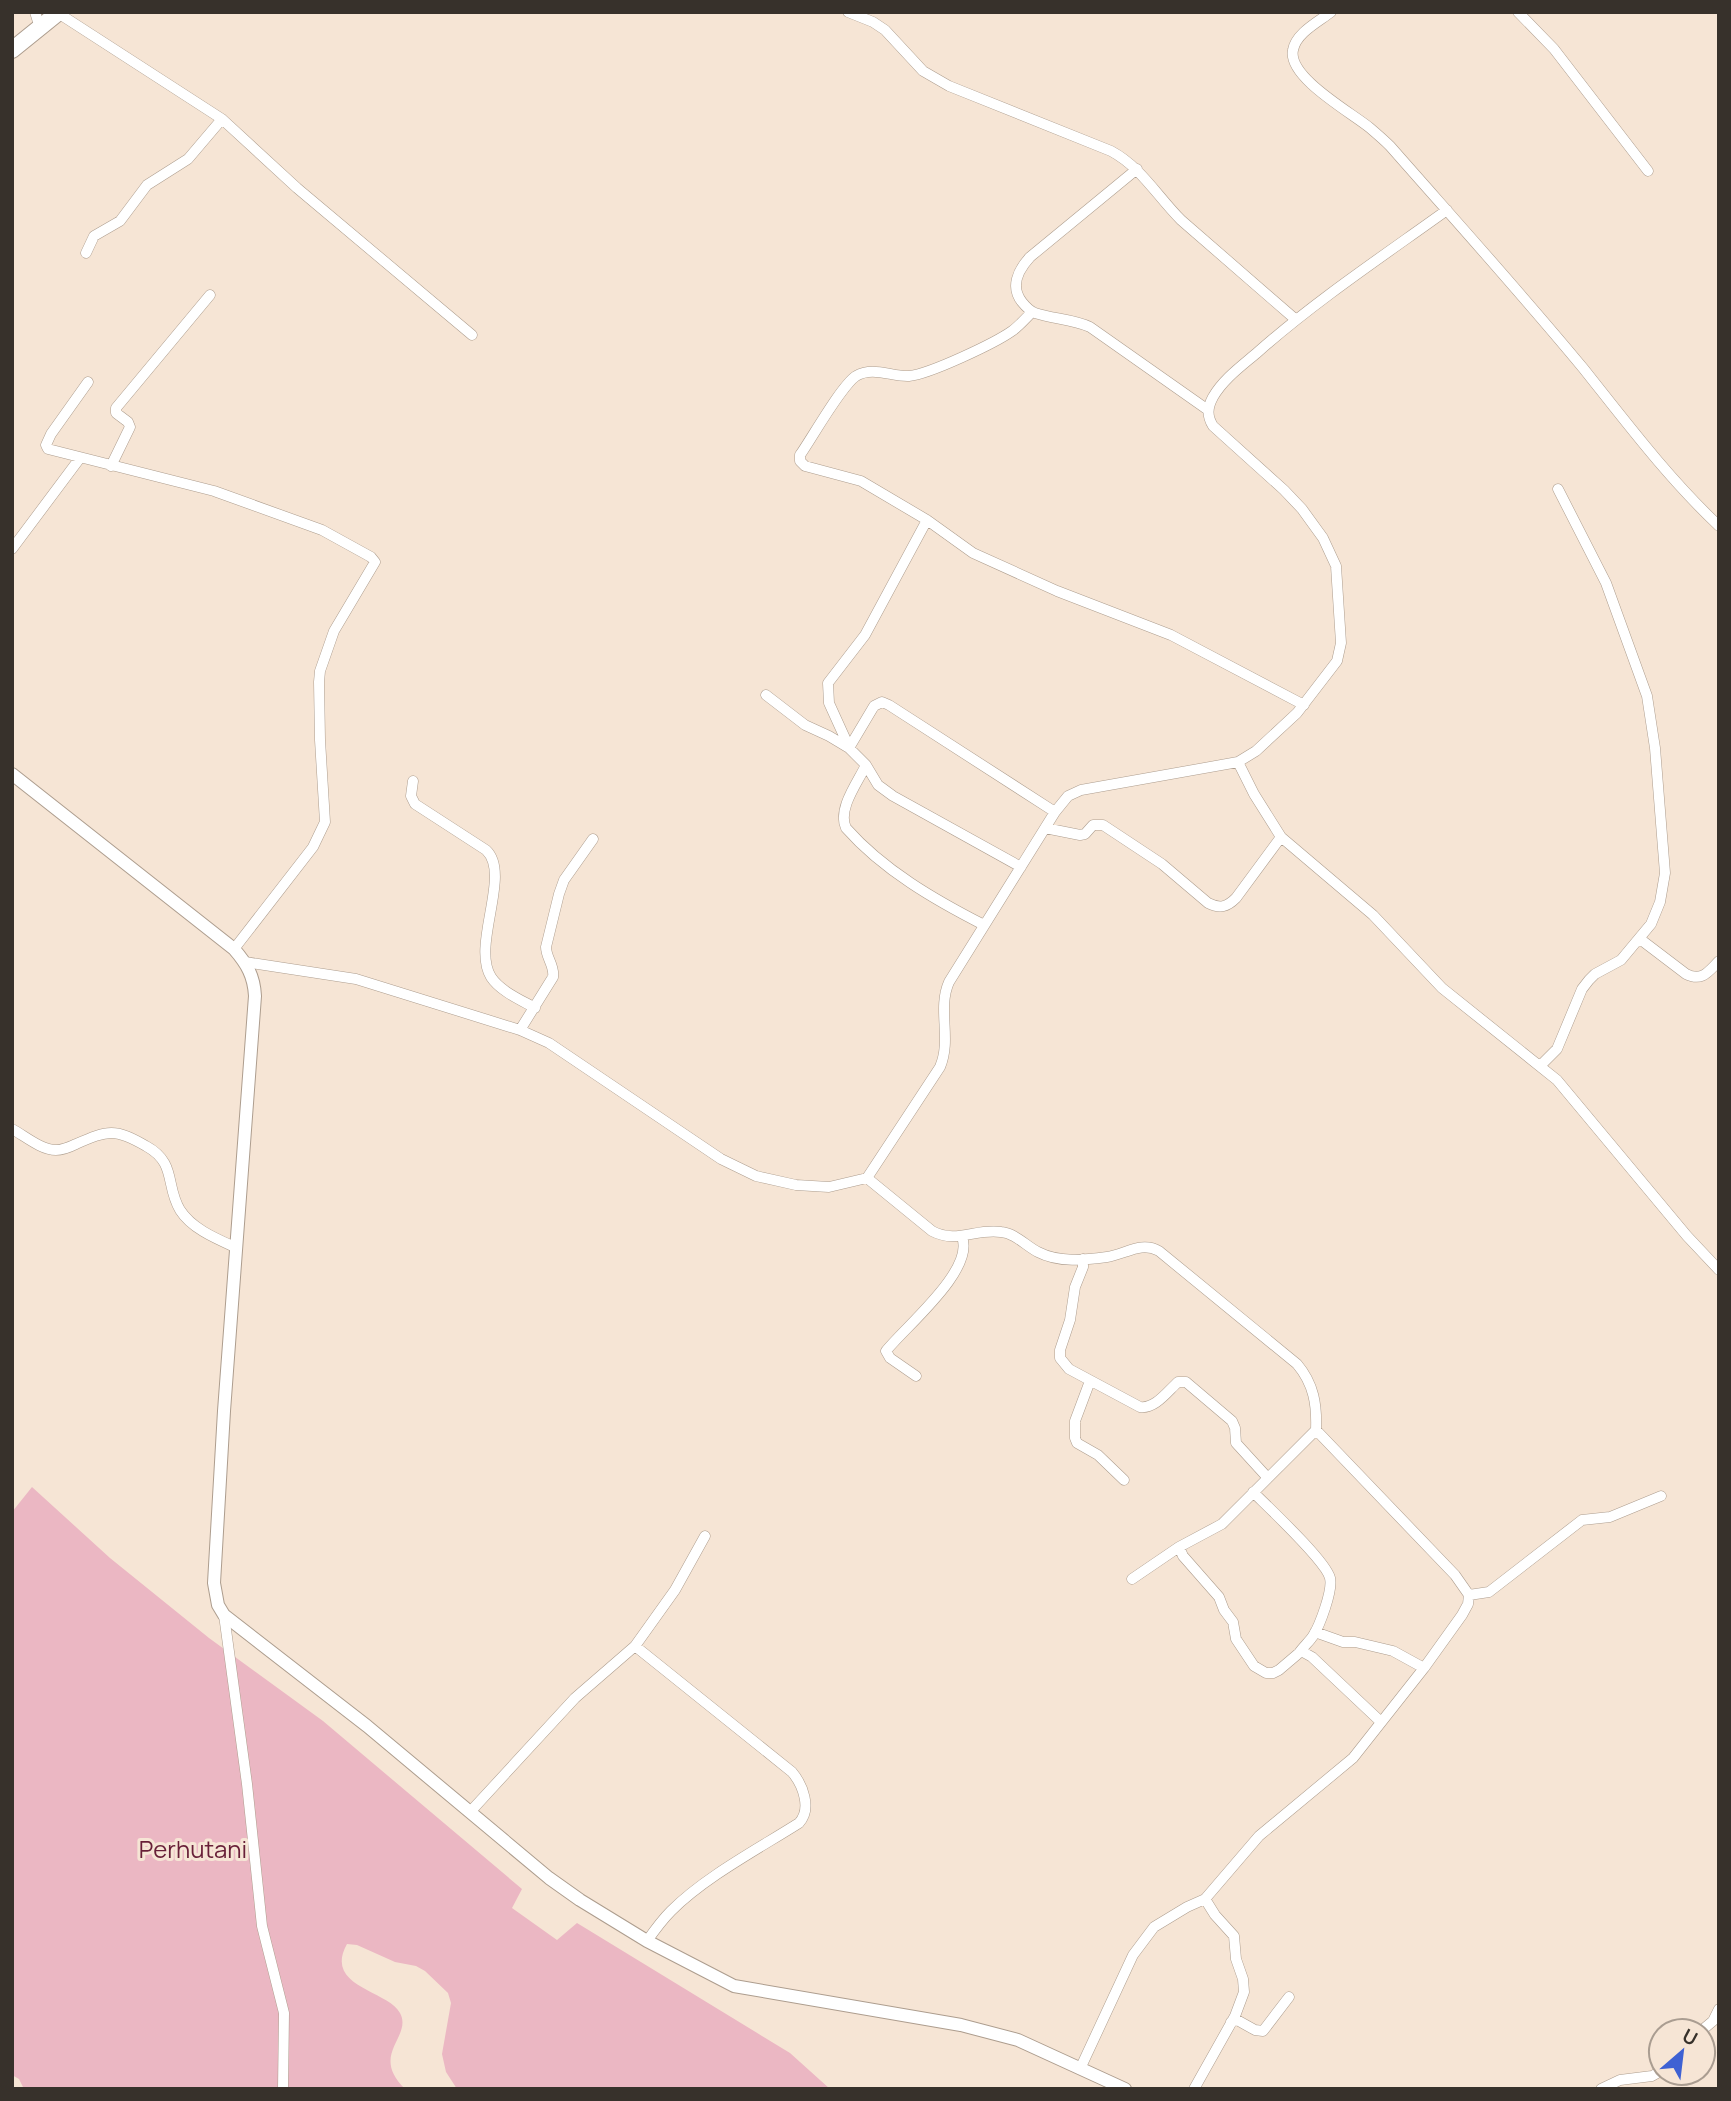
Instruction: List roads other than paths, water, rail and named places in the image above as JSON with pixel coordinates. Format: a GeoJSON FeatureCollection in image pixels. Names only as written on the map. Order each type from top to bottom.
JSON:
{"type":"FeatureCollection","features":[{"type":"Feature","properties":{"kind":"highway"},"geometry":{"type":"LineString","coordinates":[[12,50],[37,20],[59,13]]}},
{"type":"Feature","properties":{"kind":"street"},"geometry":{"type":"LineString","coordinates":[[848,12],[885,30],[923,71],[949,86],[1124,158],[1137,169],[1181,220],[1295,319]]}},
{"type":"Feature","properties":{"kind":"street"},"geometry":{"type":"LineString","coordinates":[[1331,12],[1297,40],[1293,49],[1297,66],[1317,90],[1371,128],[1391,146],[1582,367],[1637,437],[1719,526]]}},
{"type":"Feature","properties":{"kind":"street"},"geometry":{"type":"LineString","coordinates":[[1518,12],[1553,49],[1648,171]]}},
{"type":"Feature","properties":{"kind":"street"},"geometry":{"type":"LineString","coordinates":[[59,13],[222,119],[297,188],[472,335]]}},
{"type":"Feature","properties":{"kind":"street"},"geometry":{"type":"LineString","coordinates":[[86,253],[94,236],[120,221],[147,185],[188,159],[222,119]]}},
{"type":"Feature","properties":{"kind":"street"},"geometry":{"type":"LineString","coordinates":[[1137,169],[1030,257],[1023,264],[1015,287],[1018,296],[1032,312],[1090,327],[1208,410]]}},
{"type":"Feature","properties":{"kind":"street"},"geometry":{"type":"LineString","coordinates":[[245,962],[356,979],[520,1030],[550,1044],[655,1116],[739,1168],[777,1182],[829,1187],[867,1178],[940,1067],[945,1049],[944,1002],[949,982],[1055,812],[1068,796],[1081,790],[1238,762],[1256,751],[1304,705],[1337,661],[1341,643],[1335,566],[1324,538],[1284,490],[1213,426],[1208,410],[1212,399],[1227,379],[1295,319],[1447,210]]}},
{"type":"Feature","properties":{"kind":"street"},"geometry":{"type":"LineString","coordinates":[[111,466],[130,427],[128,422],[116,413],[116,408],[210,295]]}},
{"type":"Feature","properties":{"kind":"street"},"geometry":{"type":"LineString","coordinates":[[1032,312],[1000,339],[932,370],[906,376],[877,372],[857,376],[843,391],[800,455],[800,461],[805,466],[861,481],[927,520],[973,553],[1057,591],[1171,635],[1304,705]]}},
{"type":"Feature","properties":{"kind":"street"},"geometry":{"type":"LineString","coordinates":[[88,382],[51,434],[46,445],[49,450],[214,491],[322,530],[371,557],[375,562],[334,631],[320,671],[320,740],[326,816],[322,830],[313,847],[234,949]]}},
{"type":"Feature","properties":{"kind":"street"},"geometry":{"type":"LineString","coordinates":[[12,549],[80,458]]}},
{"type":"Feature","properties":{"kind":"street"},"geometry":{"type":"LineString","coordinates":[[1540,1066],[1556,1049],[1589,980],[1621,960],[1651,924],[1660,902],[1665,873],[1655,748],[1647,696],[1606,583],[1558,489]]}},
{"type":"Feature","properties":{"kind":"street"},"geometry":{"type":"LineString","coordinates":[[849,748],[829,703],[828,682],[865,635],[927,520]]}},
{"type":"Feature","properties":{"kind":"street"},"geometry":{"type":"LineString","coordinates":[[766,695],[805,725],[849,748],[866,765],[878,785],[892,796],[1021,867]]}},
{"type":"Feature","properties":{"kind":"street"},"geometry":{"type":"LineString","coordinates":[[849,748],[877,702],[889,705],[1055,812]]}},
{"type":"Feature","properties":{"kind":"street"},"geometry":{"type":"LineString","coordinates":[[1238,762],[1281,837],[1373,915],[1443,988],[1567,1091],[1687,1236],[1719,1269]]}},
{"type":"Feature","properties":{"kind":"street"},"geometry":{"type":"LineString","coordinates":[[866,765],[845,808],[846,828],[879,859],[937,902],[984,926]]}},
{"type":"Feature","properties":{"kind":"street"},"geometry":{"type":"LineString","coordinates":[[12,774],[234,949],[245,962],[253,979],[255,996],[223,1411],[214,1583],[218,1605],[224,1615],[367,1726],[564,1889],[647,1941],[734,1986],[961,2025],[1018,2040],[1125,2089]]}},
{"type":"Feature","properties":{"kind":"street"},"geometry":{"type":"LineString","coordinates":[[413,781],[411,796],[415,804],[486,849],[494,860],[485,954],[487,967],[498,985],[535,1008]]}},
{"type":"Feature","properties":{"kind":"street"},"geometry":{"type":"LineString","coordinates":[[1045,828],[1080,835],[1093,825],[1103,825],[1162,864],[1208,903],[1222,907],[1229,905],[1236,898],[1281,837]]}},
{"type":"Feature","properties":{"kind":"street"},"geometry":{"type":"LineString","coordinates":[[520,1030],[553,977],[546,947],[559,894],[571,869],[593,839]]}},
{"type":"Feature","properties":{"kind":"street"},"geometry":{"type":"LineString","coordinates":[[1640,939],[1695,978],[1704,976],[1719,961]]}},
{"type":"Feature","properties":{"kind":"street"},"geometry":{"type":"LineString","coordinates":[[12,1129],[55,1150],[66,1149],[103,1132],[129,1136],[150,1148],[168,1166],[176,1200],[188,1220],[237,1248]]}},
{"type":"Feature","properties":{"kind":"street"},"geometry":{"type":"LineString","coordinates":[[867,1178],[932,1231],[950,1238],[1001,1232],[1052,1258],[1111,1256],[1146,1246],[1159,1251],[1297,1364],[1309,1381],[1317,1411],[1316,1430],[1222,1524],[1180,1547],[1132,1579]]}},
{"type":"Feature","properties":{"kind":"street"},"geometry":{"type":"LineString","coordinates":[[916,1376],[890,1358],[886,1351],[956,1271],[965,1251],[962,1237]]}},
{"type":"Feature","properties":{"kind":"street"},"geometry":{"type":"LineString","coordinates":[[1083,1259],[1070,1320],[1060,1350],[1060,1358],[1069,1369],[1146,1408],[1157,1402],[1178,1382],[1186,1382],[1232,1421],[1236,1443],[1267,1477]]}},
{"type":"Feature","properties":{"kind":"street"},"geometry":{"type":"LineString","coordinates":[[1090,1381],[1075,1421],[1075,1438],[1077,1443],[1102,1459],[1124,1480]]}},
{"type":"Feature","properties":{"kind":"street"},"geometry":{"type":"LineString","coordinates":[[1080,2069],[1143,1939],[1170,1916],[1205,1899],[1259,1836],[1353,1758],[1424,1668],[1468,1604],[1469,1595],[1455,1575],[1316,1430]]}},
{"type":"Feature","properties":{"kind":"street"},"geometry":{"type":"LineString","coordinates":[[1180,1547],[1183,1556],[1219,1597],[1233,1622],[1236,1639],[1254,1666],[1266,1673],[1279,1670],[1299,1653],[1315,1632],[1331,1582],[1317,1559],[1253,1492]]}},
{"type":"Feature","properties":{"kind":"street"},"geometry":{"type":"LineString","coordinates":[[1469,1595],[1489,1592],[1582,1520],[1610,1517],[1661,1496]]}},
{"type":"Feature","properties":{"kind":"street"},"geometry":{"type":"LineString","coordinates":[[471,1812],[575,1698],[635,1646],[675,1590],[705,1536]]}},
{"type":"Feature","properties":{"kind":"street"},"geometry":{"type":"LineString","coordinates":[[224,1615],[247,1784],[262,1926],[284,2013],[282,2089]]}},
{"type":"Feature","properties":{"kind":"street"},"geometry":{"type":"LineString","coordinates":[[1315,1632],[1335,1640],[1363,1643],[1394,1651],[1424,1668]]}},
{"type":"Feature","properties":{"kind":"street"},"geometry":{"type":"LineString","coordinates":[[635,1646],[792,1772],[800,1783],[806,1807],[805,1817],[799,1823],[679,1903],[647,1941]]}},
{"type":"Feature","properties":{"kind":"street"},"geometry":{"type":"LineString","coordinates":[[1299,1653],[1303,1652],[1312,1657],[1381,1722]]}},
{"type":"Feature","properties":{"kind":"street"},"geometry":{"type":"LineString","coordinates":[[1194,2089],[1237,2011],[1244,1992],[1236,1959],[1236,1942],[1231,1931],[1215,1915],[1205,1899]]}},
{"type":"Feature","properties":{"kind":"street"},"geometry":{"type":"LineString","coordinates":[[1231,2022],[1237,2020],[1255,2030],[1263,2031],[1289,1997]]}},
{"type":"Feature","properties":{"kind":"street"},"geometry":{"type":"LineString","coordinates":[[1601,2089],[1620,2081],[1647,2077]]}},
{"type":"Feature","properties":{"kind":"park label","name":"Perhutani"},"geometry":{"type":"Point","coordinates":[193,1850]}}]}
